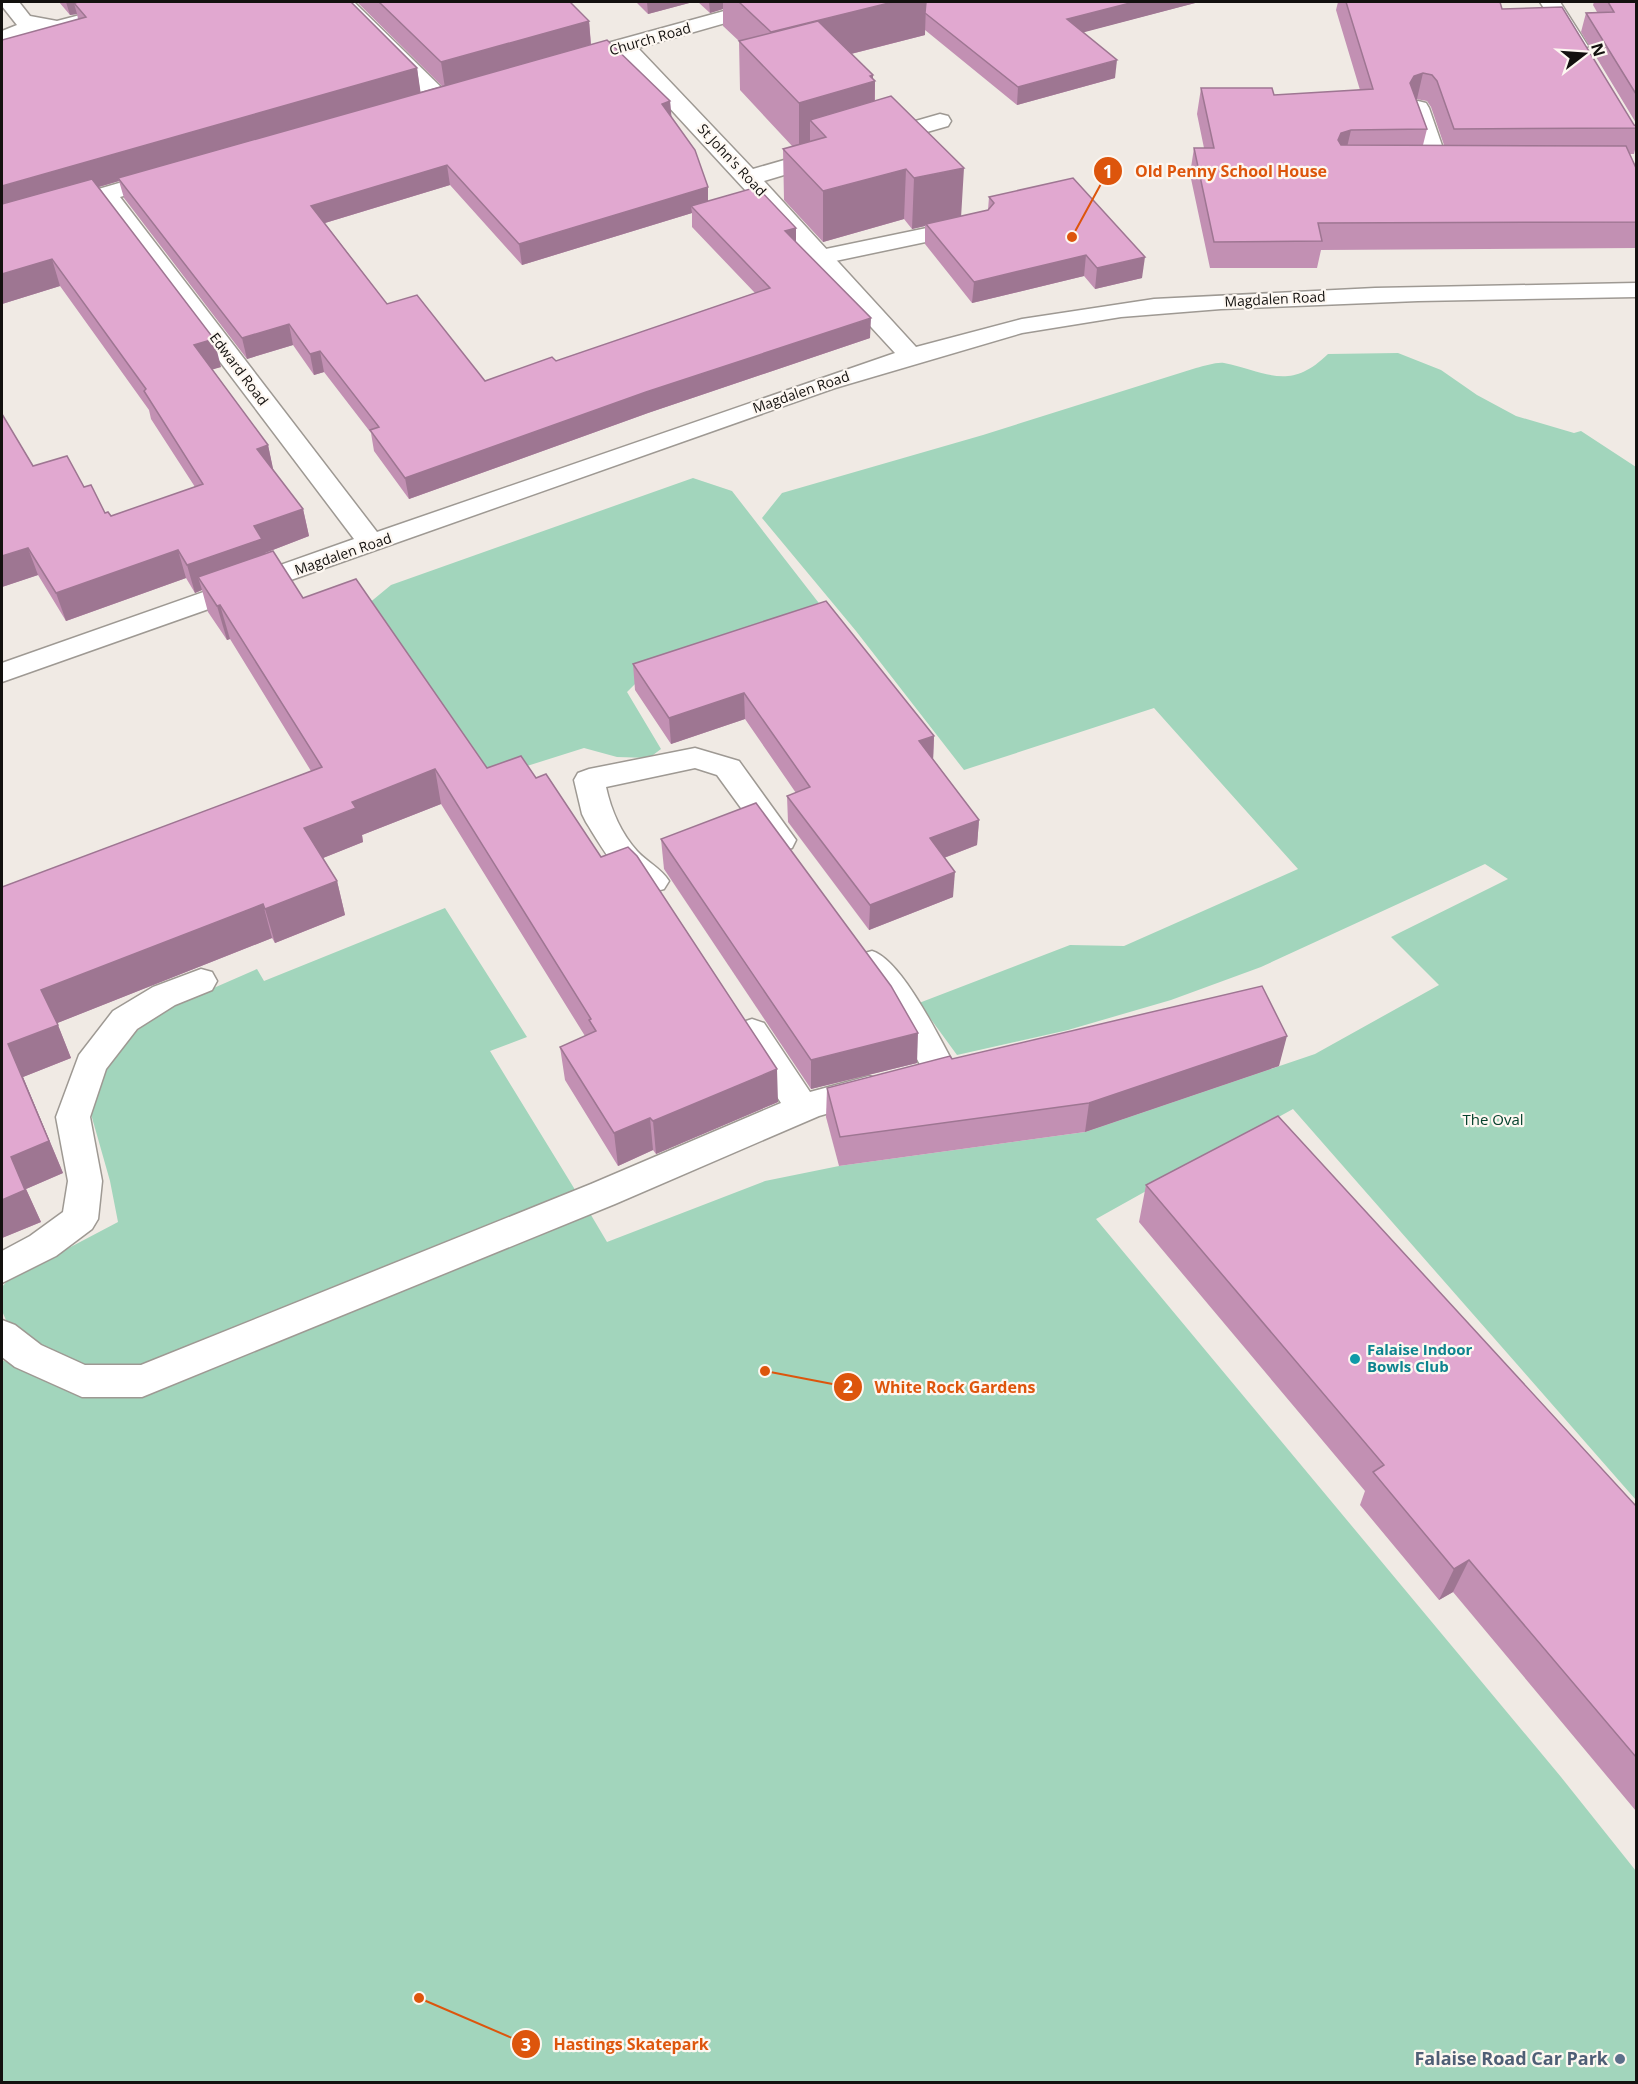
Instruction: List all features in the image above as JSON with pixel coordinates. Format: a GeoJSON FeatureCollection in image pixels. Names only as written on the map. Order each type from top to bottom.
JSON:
{"type":"FeatureCollection","features":[{"type":"Feature","properties":{"kind":"street"},"geometry":{"type":"LineString","coordinates":[[9,2],[23,20],[36,25],[57,27],[152,2]]}},
{"type":"Feature","properties":{"kind":"street"},"geometry":{"type":"LineString","coordinates":[[343,2],[438,97]]}},
{"type":"Feature","properties":{"kind":"street","name":"Church Road"},"geometry":{"type":"LineString","coordinates":[[552,66],[778,2]]}},
{"type":"Feature","properties":{"kind":"street"},"geometry":{"type":"LineString","coordinates":[[1550,2],[1589,67]]}},
{"type":"Feature","properties":{"kind":"street"},"geometry":{"type":"LineString","coordinates":[[2,38],[36,25]]}},
{"type":"Feature","properties":{"kind":"street","name":"St John's Road"},"geometry":{"type":"LineString","coordinates":[[593,34],[616,49],[749,178],[911,356]]}},
{"type":"Feature","properties":{"kind":"street"},"geometry":{"type":"LineString","coordinates":[[415,104],[461,91]]}},
{"type":"Feature","properties":{"kind":"street"},"geometry":{"type":"LineString","coordinates":[[1418,108],[1437,164]]}},
{"type":"Feature","properties":{"kind":"street"},"geometry":{"type":"LineString","coordinates":[[749,178],[940,121]]}},
{"type":"Feature","properties":{"kind":"street"},"geometry":{"type":"LineString","coordinates":[[1414,165],[1484,164]]}},
{"type":"Feature","properties":{"kind":"street"},"geometry":{"type":"LineString","coordinates":[[2,224],[186,171]]}},
{"type":"Feature","properties":{"kind":"street","name":"Edward Road"},"geometry":{"type":"LineString","coordinates":[[106,195],[372,544]]}},
{"type":"Feature","properties":{"kind":"street"},"geometry":{"type":"LineString","coordinates":[[821,257],[978,224]]}},
{"type":"Feature","properties":{"kind":"street","name":"Magdalen Road"},"geometry":{"type":"LineString","coordinates":[[2,673],[826,383],[911,356],[1023,326],[1097,314],[1223,301],[1393,293],[1636,290]]}},
{"type":"Feature","properties":{"kind":"street"},"geometry":{"type":"LineString","coordinates":[[672,910],[652,880],[626,859],[597,814],[589,780],[695,758],[728,768],[798,863]]}},
{"type":"Feature","properties":{"kind":"street"},"geometry":{"type":"LineString","coordinates":[[854,939],[904,1005],[917,1076]]}},
{"type":"Feature","properties":{"kind":"street"},"geometry":{"type":"LineString","coordinates":[[2,1268],[43,1246],[80,1219],[85,1181],[73,1117],[91,1065],[125,1020],[164,996],[201,981]]}},
{"type":"Feature","properties":{"kind":"street"},"geometry":{"type":"LineString","coordinates":[[737,1009],[802,1108]]}},
{"type":"Feature","properties":{"kind":"street"},"geometry":{"type":"LineString","coordinates":[[2,1336],[28,1356],[82,1381],[142,1381],[603,1194],[802,1108],[974,1062]]}},
{"type":"Feature","properties":{"kind":"green space","name":"The Oval"},"geometry":{"type":"Polygon","coordinates":[[[1398,353],[1441,370],[1477,395],[1516,416],[1574,433],[1581,431],[1636,467],[1636,1500],[1293,1109],[1096,1219],[1561,1777],[1636,1871],[1636,2082],[2,2082],[2,1360],[77,1393],[588,1210],[607,1242],[765,1181],[839,1166],[1085,1132],[1315,1054],[1439,985],[1391,937],[1508,879],[1485,864],[1261,967],[1171,1000],[1068,1030],[957,1055],[919,1003],[1070,945],[1124,946],[1298,869],[1154,708],[964,770],[856,631],[762,518],[782,493],[983,435],[1196,368],[1224,363],[1266,374],[1290,376],[1314,366],[1328,354],[1398,353]]]}},
{"type":"Feature","properties":{"kind":"green space"},"geometry":{"type":"Polygon","coordinates":[[[693,478],[732,491],[832,620],[636,683],[627,692],[661,749],[649,758],[617,757],[584,748],[489,778],[368,604],[391,585],[693,478]]]}},
{"type":"Feature","properties":{"kind":"green space"},"geometry":{"type":"Polygon","coordinates":[[[445,908],[527,1037],[490,1051],[577,1193],[138,1367],[77,1368],[9,1327],[2,1311],[2,1287],[8,1280],[118,1222],[110,1181],[89,1107],[114,1050],[161,1011],[257,969],[264,981],[445,908]]]}},
{"type":"Feature","properties":{"kind":"building"},"geometry":{"type":"Polygon","coordinates":[[[351,2],[417,68],[2,186],[2,40],[86,17],[74,3],[351,2]]]}},
{"type":"Feature","properties":{"kind":"building"},"geometry":{"type":"Polygon","coordinates":[[[379,2],[570,2],[589,21],[441,62],[379,2]]]}},
{"type":"Feature","properties":{"kind":"building"},"geometry":{"type":"Polygon","coordinates":[[[739,2],[893,2],[771,32],[739,2]]]}},
{"type":"Feature","properties":{"kind":"building"},"geometry":{"type":"Polygon","coordinates":[[[926,2],[1134,2],[1067,19],[1117,60],[1018,87],[925,13],[926,2]]]}},
{"type":"Feature","properties":{"kind":"building"},"geometry":{"type":"Polygon","coordinates":[[[1346,2],[1500,2],[1502,9],[1562,7],[1636,128],[1454,129],[1437,81],[1432,75],[1423,73],[1414,76],[1410,83],[1427,129],[1351,130],[1341,133],[1338,140],[1341,145],[1626,146],[1636,168],[1636,222],[1318,223],[1322,241],[1214,242],[1194,148],[1214,148],[1201,88],[1272,88],[1274,95],[1373,89],[1346,2]]]}},
{"type":"Feature","properties":{"kind":"building"},"geometry":{"type":"Polygon","coordinates":[[[1608,2],[1636,2],[1636,94],[1586,13],[1614,12],[1608,2]]]}},
{"type":"Feature","properties":{"kind":"building"},"geometry":{"type":"Polygon","coordinates":[[[818,21],[873,75],[870,76],[875,81],[799,103],[739,41],[818,21]]]}},
{"type":"Feature","properties":{"kind":"building"},"geometry":{"type":"Polygon","coordinates":[[[607,40],[670,101],[662,104],[695,150],[708,187],[519,244],[447,165],[311,206],[387,304],[417,295],[485,381],[552,357],[556,361],[770,288],[691,206],[757,187],[796,228],[785,231],[871,318],[646,392],[405,478],[370,430],[379,427],[320,351],[310,354],[289,324],[242,338],[118,178],[607,40]]]}},
{"type":"Feature","properties":{"kind":"building"},"geometry":{"type":"Polygon","coordinates":[[[891,96],[964,168],[914,178],[906,169],[823,191],[783,149],[826,137],[810,120],[891,96]]]}},
{"type":"Feature","properties":{"kind":"building"},"geometry":{"type":"Polygon","coordinates":[[[1073,178],[1145,257],[1097,268],[1086,255],[974,282],[926,224],[988,210],[994,203],[989,197],[1073,178]]]}},
{"type":"Feature","properties":{"kind":"building"},"geometry":{"type":"Polygon","coordinates":[[[92,179],[214,339],[194,345],[268,445],[257,449],[303,509],[254,526],[262,539],[187,565],[178,550],[56,593],[28,548],[2,556],[2,414],[33,466],[67,456],[84,487],[91,485],[105,513],[108,512],[111,516],[203,484],[144,391],[146,389],[52,259],[2,274],[2,204],[92,179]]]}},
{"type":"Feature","properties":{"kind":"building"},"geometry":{"type":"Polygon","coordinates":[[[273,551],[303,598],[356,579],[487,768],[521,756],[536,778],[546,774],[601,857],[628,847],[637,856],[777,1069],[653,1121],[650,1118],[614,1133],[560,1047],[596,1031],[589,1020],[591,1019],[435,769],[352,802],[356,808],[304,828],[337,881],[265,909],[263,904],[41,990],[58,1025],[8,1044],[49,1141],[11,1157],[25,1190],[2,1200],[2,887],[322,767],[220,605],[217,606],[198,577],[273,551]]]}},
{"type":"Feature","properties":{"kind":"building"},"geometry":{"type":"Polygon","coordinates":[[[826,601],[934,736],[919,741],[979,820],[930,838],[955,872],[870,905],[787,796],[810,787],[744,693],[669,718],[633,664],[826,601]]]}},
{"type":"Feature","properties":{"kind":"building"},"geometry":{"type":"Polygon","coordinates":[[[756,803],[891,986],[918,1033],[811,1060],[661,839],[756,803]]]}},
{"type":"Feature","properties":{"kind":"building"},"geometry":{"type":"Polygon","coordinates":[[[1262,986],[1287,1036],[1089,1103],[840,1137],[827,1088],[950,1056],[952,1059],[1262,986]]]}},
{"type":"Feature","properties":{"kind":"building","name":"Falaise Indoor Bowls Club"},"geometry":{"type":"Polygon","coordinates":[[[1278,1116],[1636,1506],[1636,1757],[1469,1560],[1454,1569],[1373,1472],[1384,1465],[1146,1185],[1278,1116]]]}},
{"type":"Feature","properties":{"kind":"place","name":"Old Penny School House"},"geometry":{"type":"Point","coordinates":[1072,237]}},
{"type":"Feature","properties":{"kind":"place","name":"Falaise Indoor Bowls Club"},"geometry":{"type":"Point","coordinates":[1355,1359]}},
{"type":"Feature","properties":{"kind":"place","name":"White Rock Gardens"},"geometry":{"type":"Point","coordinates":[765,1371]}},
{"type":"Feature","properties":{"kind":"place","name":"Hastings Skatepark"},"geometry":{"type":"Point","coordinates":[419,1998]}},
{"type":"Feature","properties":{"kind":"place","name":"Falaise Road Car Park"},"geometry":{"type":"Point","coordinates":[1620,2059]}}]}
